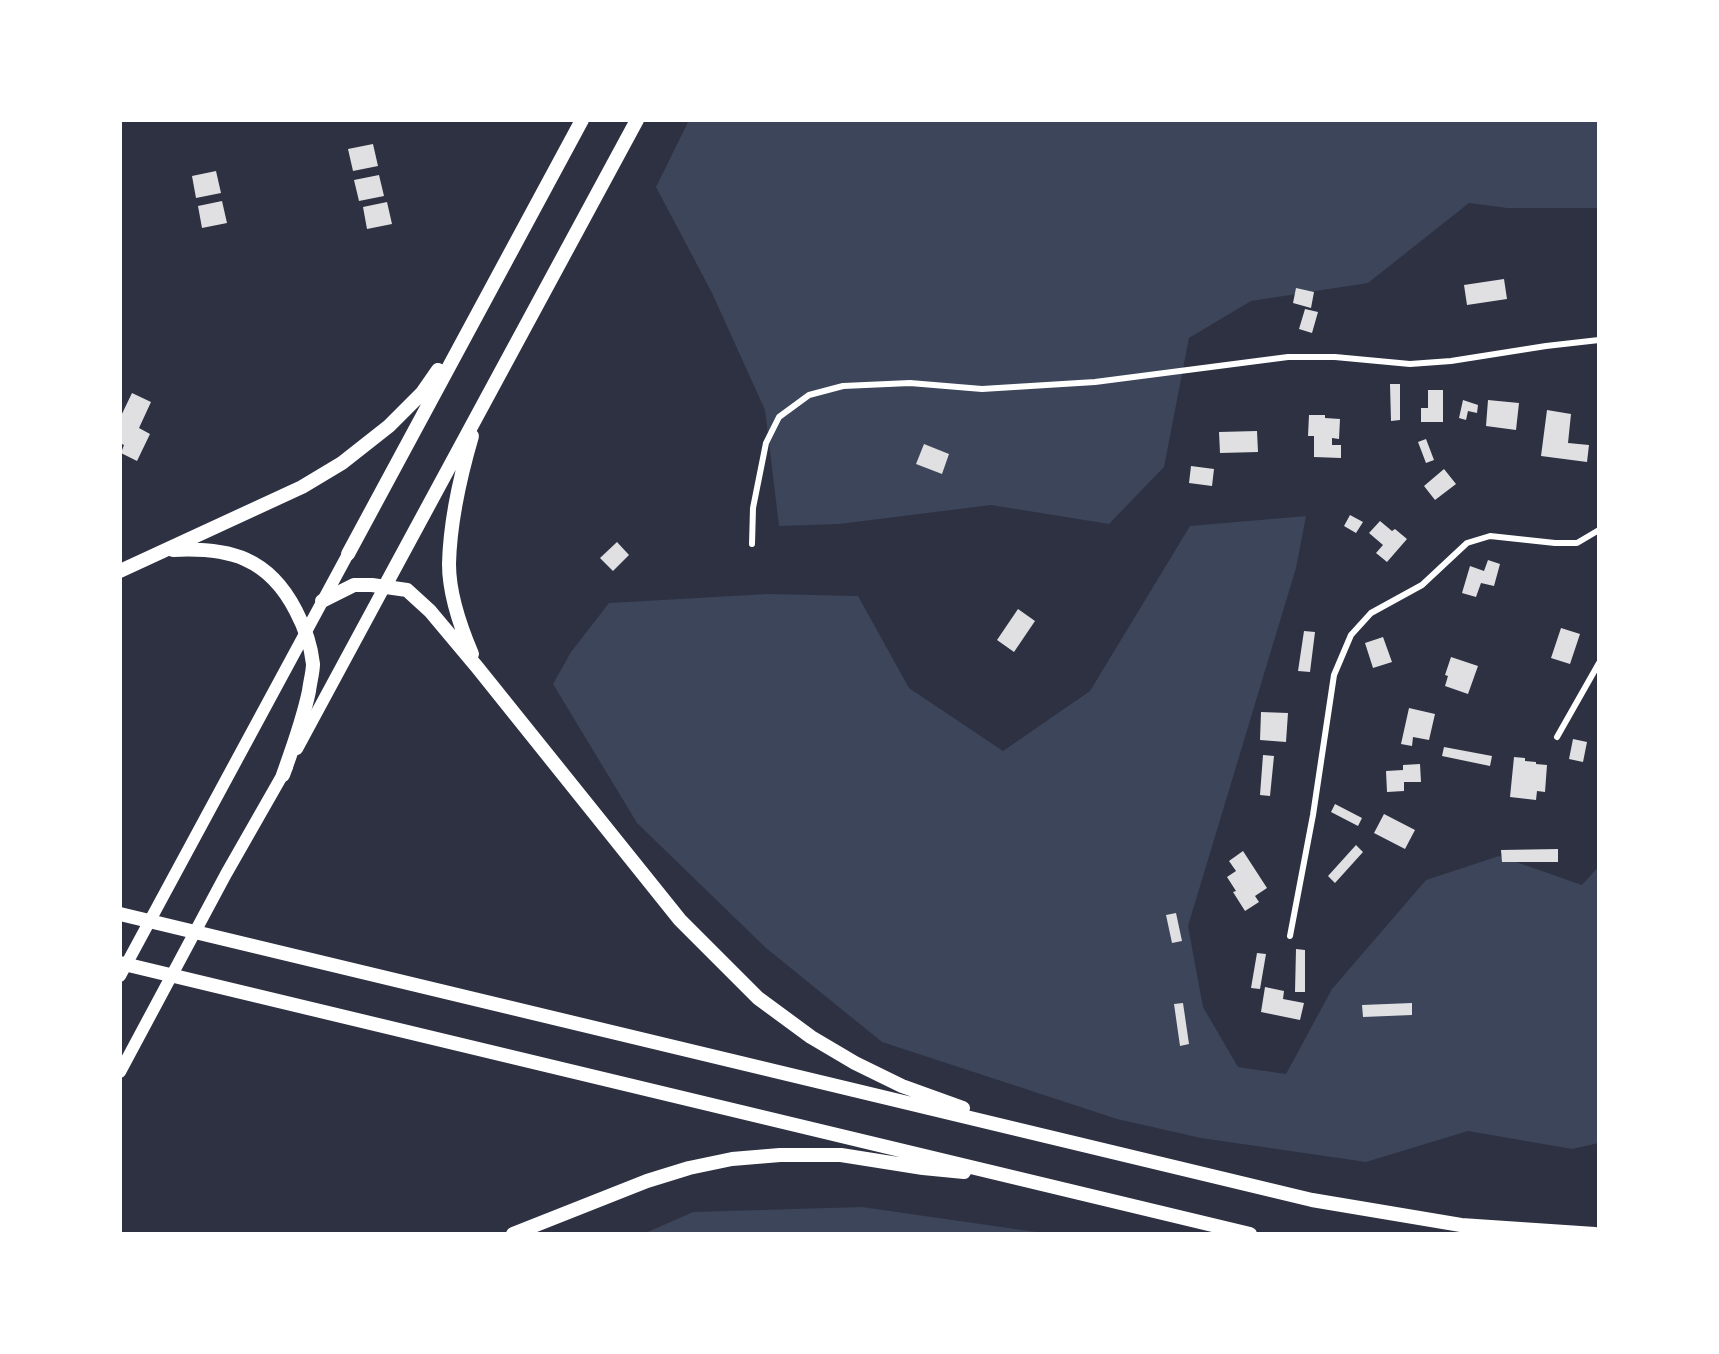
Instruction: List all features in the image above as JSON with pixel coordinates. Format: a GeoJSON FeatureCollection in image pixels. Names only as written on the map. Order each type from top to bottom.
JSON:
{"type":"FeatureCollection","features":[{"type":"Feature","properties":{"kind":"highway"},"geometry":{"type":"LineString","coordinates":[[120,976],[582,120]]}},
{"type":"Feature","properties":{"kind":"highway"},"geometry":{"type":"LineString","coordinates":[[120,1072],[637,120]]}},
{"type":"Feature","properties":{"kind":"highway"},"geometry":{"type":"LineString","coordinates":[[120,571],[302,488],[342,463],[389,426],[422,393],[481,306]]}},
{"type":"Feature","properties":{"kind":"highway"},"geometry":{"type":"LineString","coordinates":[[477,667],[462,633],[453,599],[449,565],[461,475],[478,413]]}},
{"type":"Feature","properties":{"kind":"highway"},"geometry":{"type":"LineString","coordinates":[[166,550],[204,548],[255,563],[279,583],[307,631],[313,665],[310,686],[303,721],[283,775]]}},
{"type":"Feature","properties":{"kind":"highway"},"geometry":{"type":"LineString","coordinates":[[322,601],[354,585],[385,586],[407,590],[430,611],[477,667],[680,920],[758,998],[811,1037],[855,1064],[902,1086],[1021,1130]]}},
{"type":"Feature","properties":{"kind":"highway"},"geometry":{"type":"LineString","coordinates":[[120,914],[1312,1200],[1461,1225],[1594,1234]]}},
{"type":"Feature","properties":{"kind":"highway"},"geometry":{"type":"LineString","coordinates":[[120,963],[1250,1234]]}},
{"type":"Feature","properties":{"kind":"highway"},"geometry":{"type":"LineString","coordinates":[[513,1234],[647,1181],[689,1168],[732,1159],[780,1155],[841,1155],[923,1168],[1016,1178]]}},
{"type":"Feature","properties":{"kind":"street"},"geometry":{"type":"LineString","coordinates":[[752,544],[753,508],[766,443],[779,417],[809,396],[843,386],[910,383],[982,389],[1084,383],[1296,357],[1335,357],[1410,364],[1451,361],[1599,340]]}},
{"type":"Feature","properties":{"kind":"street"},"geometry":{"type":"LineString","coordinates":[[1290,936],[1314,815],[1334,675],[1351,635],[1371,613],[1422,585],[1467,543],[1490,536],[1577,543],[1599,530]]}},
{"type":"Feature","properties":{"kind":"street"},"geometry":{"type":"LineString","coordinates":[[1557,737],[1599,663]]}},
{"type":"Feature","properties":{"kind":"shaded area"},"geometry":{"type":"Polygon","coordinates":[[[689,120],[1599,120],[1599,208],[1507,208],[1469,203],[1368,283],[1251,301],[1189,338],[1164,467],[1109,524],[991,505],[839,524],[779,526],[765,410],[712,293],[656,187],[689,120]]]}},
{"type":"Feature","properties":{"kind":"shaded area"},"geometry":{"type":"Polygon","coordinates":[[[1306,516],[1296,568],[1188,926],[1203,1007],[1238,1067],[1286,1074],[1332,989],[1426,880],[1499,856],[1582,885],[1599,866],[1599,1143],[1572,1149],[1468,1131],[1366,1162],[1201,1138],[1117,1119],[882,1042],[766,948],[637,823],[553,684],[571,652],[609,603],[767,594],[858,596],[909,688],[1003,751],[1090,691],[1190,526],[1306,516]]]}},
{"type":"Feature","properties":{"kind":"shaded area"},"geometry":{"type":"Polygon","coordinates":[[[862,1207],[1050,1234],[643,1234],[693,1212],[862,1207]]]}},
{"type":"Feature","properties":{"kind":"building"},"geometry":{"type":"Polygon","coordinates":[[[373,144],[378,166],[353,171],[348,149],[373,144]]]}},
{"type":"Feature","properties":{"kind":"building"},"geometry":{"type":"Polygon","coordinates":[[[216,171],[221,193],[196,198],[192,176],[216,171]]]}},
{"type":"Feature","properties":{"kind":"building"},"geometry":{"type":"Polygon","coordinates":[[[379,175],[384,196],[359,201],[354,180],[379,175]]]}},
{"type":"Feature","properties":{"kind":"building"},"geometry":{"type":"Polygon","coordinates":[[[222,201],[227,223],[202,228],[198,206],[222,201]]]}},
{"type":"Feature","properties":{"kind":"building"},"geometry":{"type":"Polygon","coordinates":[[[387,202],[392,224],[367,229],[363,207],[387,202]]]}},
{"type":"Feature","properties":{"kind":"building"},"geometry":{"type":"Polygon","coordinates":[[[1504,279],[1507,299],[1467,305],[1464,285],[1504,279]]]}},
{"type":"Feature","properties":{"kind":"building"},"geometry":{"type":"Polygon","coordinates":[[[1296,288],[1314,292],[1311,308],[1293,303],[1296,288]]]}},
{"type":"Feature","properties":{"kind":"building"},"geometry":{"type":"Polygon","coordinates":[[[1305,309],[1318,312],[1312,333],[1299,329],[1305,309]]]}},
{"type":"Feature","properties":{"kind":"building"},"geometry":{"type":"Polygon","coordinates":[[[1390,384],[1400,384],[1400,420],[1391,421],[1390,384]]]}},
{"type":"Feature","properties":{"kind":"building"},"geometry":{"type":"Polygon","coordinates":[[[1428,390],[1443,390],[1443,422],[1421,422],[1421,408],[1428,408],[1428,390]]]}},
{"type":"Feature","properties":{"kind":"building"},"geometry":{"type":"Polygon","coordinates":[[[132,393],[151,402],[139,428],[150,434],[137,461],[121,453],[124,445],[120,443],[120,418],[132,393]]]}},
{"type":"Feature","properties":{"kind":"building"},"geometry":{"type":"Polygon","coordinates":[[[1463,400],[1478,405],[1477,413],[1468,411],[1466,420],[1459,418],[1463,400]]]}},
{"type":"Feature","properties":{"kind":"building"},"geometry":{"type":"Polygon","coordinates":[[[1488,400],[1519,403],[1516,430],[1486,426],[1488,400]]]}},
{"type":"Feature","properties":{"kind":"building"},"geometry":{"type":"Polygon","coordinates":[[[1547,410],[1571,414],[1568,443],[1589,445],[1587,462],[1541,456],[1547,410]]]}},
{"type":"Feature","properties":{"kind":"building"},"geometry":{"type":"Polygon","coordinates":[[[1309,415],[1325,415],[1325,418],[1340,419],[1339,439],[1332,438],[1332,445],[1341,445],[1341,458],[1314,457],[1314,436],[1308,436],[1309,415]]]}},
{"type":"Feature","properties":{"kind":"building"},"geometry":{"type":"Polygon","coordinates":[[[1257,431],[1258,452],[1220,453],[1219,432],[1257,431]]]}},
{"type":"Feature","properties":{"kind":"building"},"geometry":{"type":"Polygon","coordinates":[[[1426,439],[1434,460],[1426,463],[1418,442],[1426,439]]]}},
{"type":"Feature","properties":{"kind":"building"},"geometry":{"type":"Polygon","coordinates":[[[924,444],[949,454],[942,474],[916,464],[924,444]]]}},
{"type":"Feature","properties":{"kind":"building"},"geometry":{"type":"Polygon","coordinates":[[[1191,466],[1214,469],[1212,486],[1189,483],[1191,466]]]}},
{"type":"Feature","properties":{"kind":"building"},"geometry":{"type":"Polygon","coordinates":[[[1444,469],[1456,484],[1435,500],[1424,486],[1444,469]]]}},
{"type":"Feature","properties":{"kind":"building"},"geometry":{"type":"Polygon","coordinates":[[[1350,515],[1363,522],[1356,533],[1344,526],[1350,515]]]}},
{"type":"Feature","properties":{"kind":"building"},"geometry":{"type":"Polygon","coordinates":[[[1380,521],[1407,539],[1387,562],[1376,553],[1383,545],[1369,533],[1380,521]]]}},
{"type":"Feature","properties":{"kind":"building"},"geometry":{"type":"Polygon","coordinates":[[[617,542],[629,555],[613,571],[600,558],[617,542]]]}},
{"type":"Feature","properties":{"kind":"building"},"geometry":{"type":"Polygon","coordinates":[[[1488,560],[1500,564],[1494,586],[1481,583],[1476,597],[1462,593],[1470,566],[1484,571],[1488,560]]]}},
{"type":"Feature","properties":{"kind":"building"},"geometry":{"type":"Polygon","coordinates":[[[1018,609],[1035,621],[1014,652],[997,640],[1018,609]]]}},
{"type":"Feature","properties":{"kind":"building"},"geometry":{"type":"Polygon","coordinates":[[[1561,628],[1580,634],[1570,664],[1551,658],[1561,628]]]}},
{"type":"Feature","properties":{"kind":"building"},"geometry":{"type":"Polygon","coordinates":[[[1304,631],[1315,632],[1310,672],[1298,671],[1304,631]]]}},
{"type":"Feature","properties":{"kind":"building"},"geometry":{"type":"Polygon","coordinates":[[[1383,637],[1392,662],[1373,668],[1365,643],[1383,637]]]}},
{"type":"Feature","properties":{"kind":"building"},"geometry":{"type":"Polygon","coordinates":[[[1451,657],[1478,666],[1468,694],[1445,686],[1448,676],[1445,675],[1451,657]]]}},
{"type":"Feature","properties":{"kind":"building"},"geometry":{"type":"Polygon","coordinates":[[[1409,708],[1435,714],[1429,740],[1413,737],[1412,746],[1401,744],[1409,708]]]}},
{"type":"Feature","properties":{"kind":"building"},"geometry":{"type":"Polygon","coordinates":[[[1261,712],[1288,713],[1286,742],[1260,740],[1261,712]]]}},
{"type":"Feature","properties":{"kind":"building"},"geometry":{"type":"Polygon","coordinates":[[[1573,739],[1587,742],[1583,762],[1569,759],[1573,739]]]}},
{"type":"Feature","properties":{"kind":"building"},"geometry":{"type":"Polygon","coordinates":[[[1444,747],[1492,756],[1490,766],[1442,756],[1444,747]]]}},
{"type":"Feature","properties":{"kind":"building"},"geometry":{"type":"Polygon","coordinates":[[[1263,755],[1274,756],[1270,796],[1260,795],[1263,755]]]}},
{"type":"Feature","properties":{"kind":"building"},"geometry":{"type":"Polygon","coordinates":[[[1514,757],[1547,765],[1545,792],[1537,791],[1536,800],[1510,797],[1514,757]]]}},
{"type":"Feature","properties":{"kind":"building"},"geometry":{"type":"Polygon","coordinates":[[[1420,764],[1421,782],[1404,782],[1404,791],[1387,792],[1386,771],[1403,770],[1403,765],[1420,764]]]}},
{"type":"Feature","properties":{"kind":"building"},"geometry":{"type":"Polygon","coordinates":[[[1335,804],[1362,818],[1358,826],[1331,812],[1335,804]]]}},
{"type":"Feature","properties":{"kind":"building"},"geometry":{"type":"Polygon","coordinates":[[[1384,814],[1415,830],[1405,849],[1374,833],[1384,814]]]}},
{"type":"Feature","properties":{"kind":"building"},"geometry":{"type":"Polygon","coordinates":[[[1356,845],[1363,852],[1335,883],[1328,876],[1356,845]]]}},
{"type":"Feature","properties":{"kind":"building"},"geometry":{"type":"Polygon","coordinates":[[[1558,849],[1558,862],[1502,862],[1501,850],[1558,849]]]}},
{"type":"Feature","properties":{"kind":"building"},"geometry":{"type":"Polygon","coordinates":[[[1243,851],[1267,888],[1255,896],[1259,902],[1245,911],[1227,877],[1236,871],[1229,861],[1243,851]]]}},
{"type":"Feature","properties":{"kind":"building"},"geometry":{"type":"Polygon","coordinates":[[[1176,913],[1182,941],[1172,943],[1166,915],[1176,913]]]}},
{"type":"Feature","properties":{"kind":"building"},"geometry":{"type":"Polygon","coordinates":[[[1296,949],[1305,950],[1305,992],[1295,992],[1296,949]]]}},
{"type":"Feature","properties":{"kind":"building"},"geometry":{"type":"Polygon","coordinates":[[[1257,953],[1266,954],[1260,989],[1251,988],[1257,953]]]}},
{"type":"Feature","properties":{"kind":"building"},"geometry":{"type":"Polygon","coordinates":[[[1265,987],[1284,991],[1283,999],[1304,1003],[1300,1020],[1261,1012],[1265,987]]]}},
{"type":"Feature","properties":{"kind":"building"},"geometry":{"type":"Polygon","coordinates":[[[1183,1003],[1189,1044],[1180,1046],[1174,1004],[1183,1003]]]}},
{"type":"Feature","properties":{"kind":"building"},"geometry":{"type":"Polygon","coordinates":[[[1412,1003],[1412,1015],[1363,1017],[1362,1005],[1412,1003]]]}}]}
